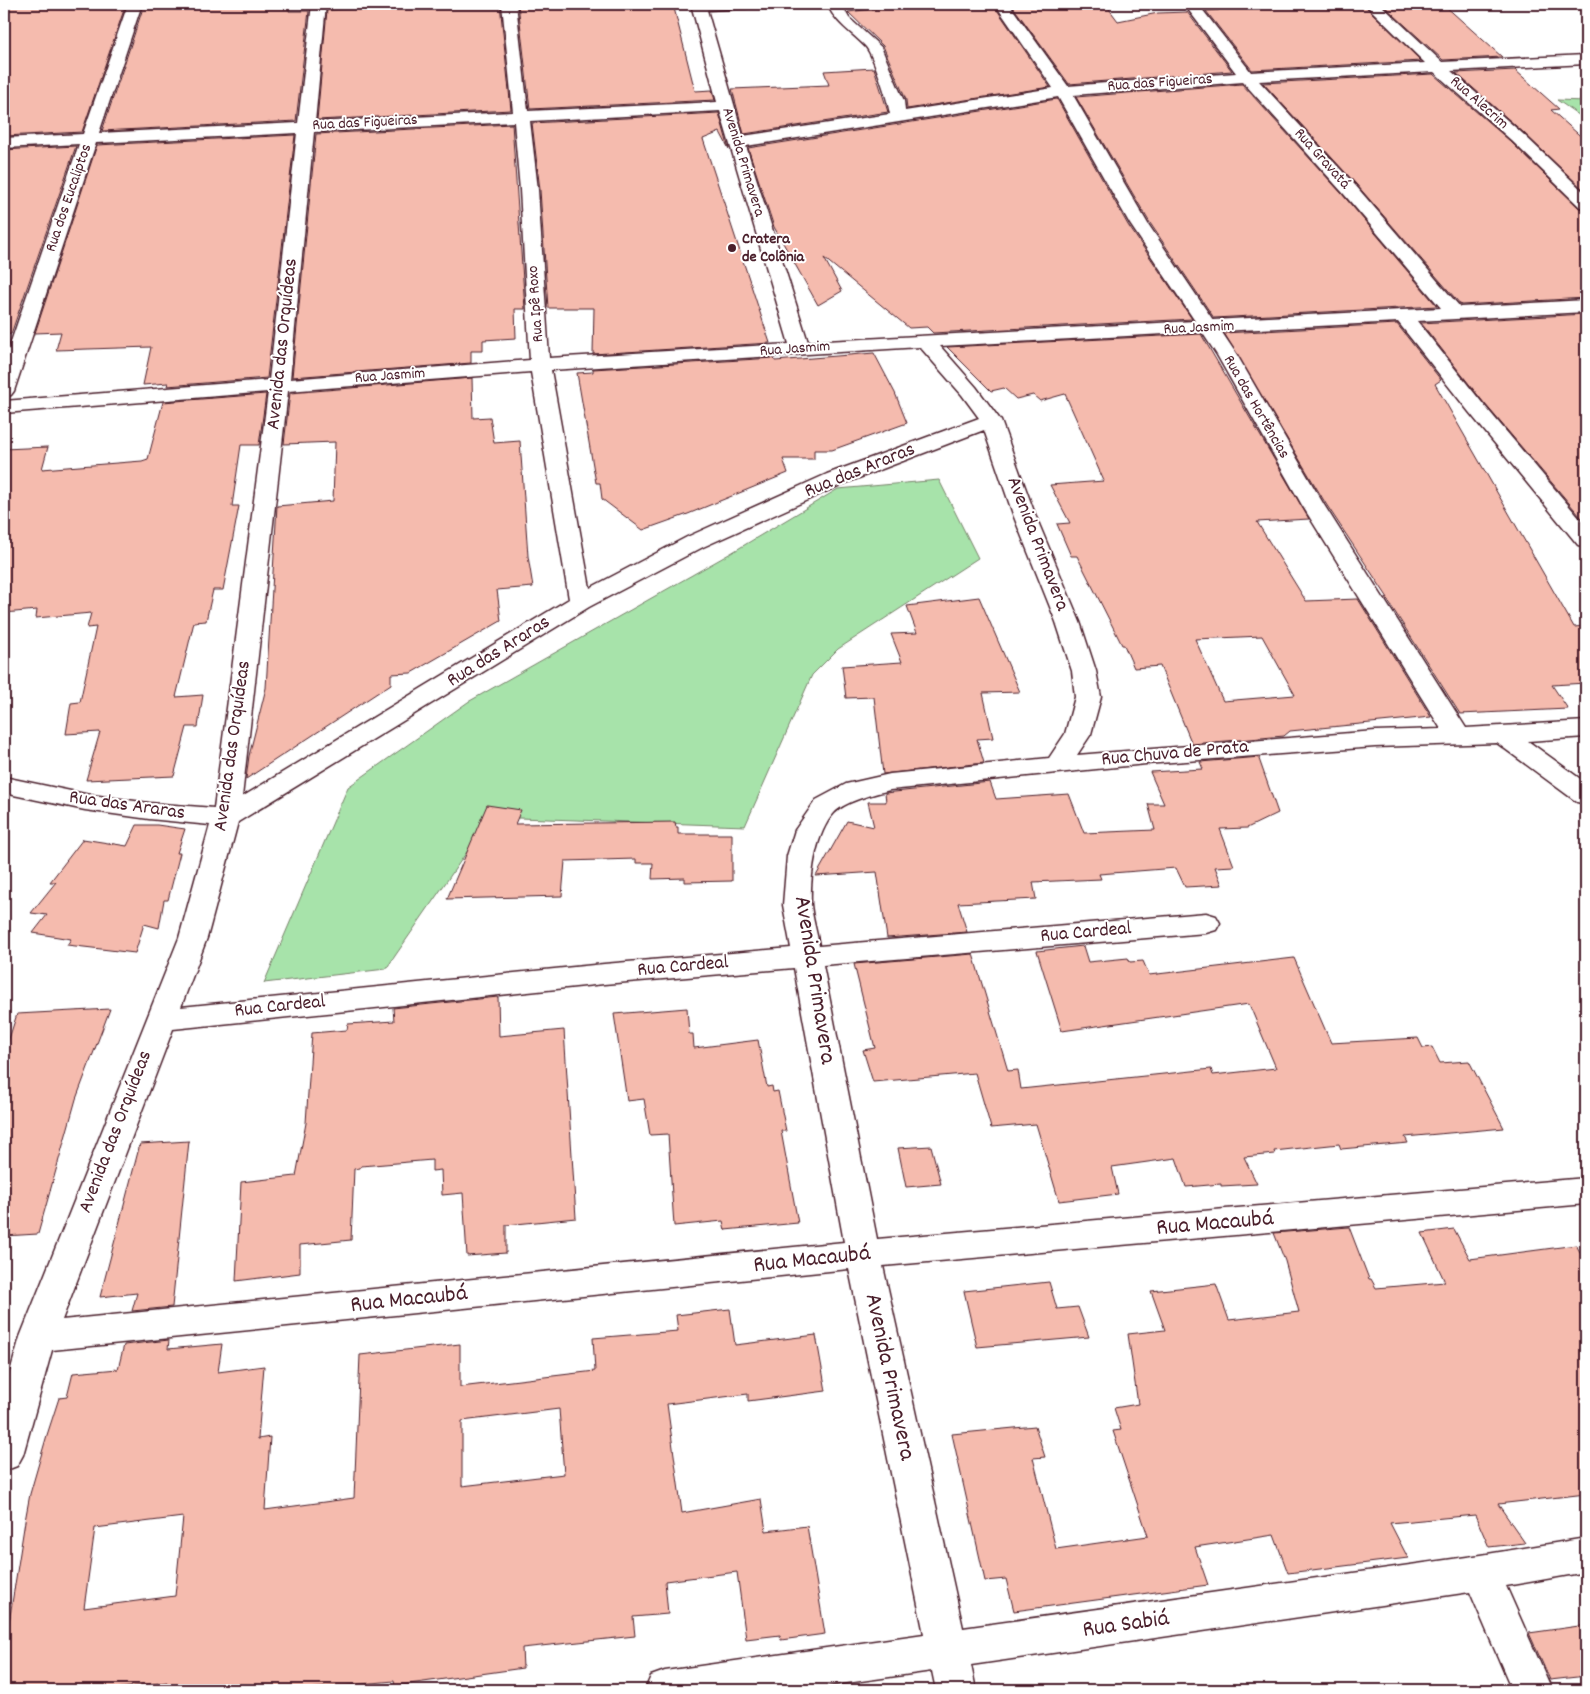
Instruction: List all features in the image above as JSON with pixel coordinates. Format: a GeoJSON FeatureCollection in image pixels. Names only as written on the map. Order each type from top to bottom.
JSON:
{"type":"FeatureCollection","features":[{"type":"Feature","properties":{"kind":"street","name":"Rua dos Eucaliptos"},"geometry":{"type":"LineString","coordinates":[[4,392],[135,4]]}},
{"type":"Feature","properties":{"kind":"street","name":"Avenida das Orquídeas"},"geometry":{"type":"LineString","coordinates":[[4,1455],[38,1337],[193,938],[226,818],[279,385],[319,4]]}},
{"type":"Feature","properties":{"kind":"street","name":"Rua Ipê Roxo"},"geometry":{"type":"LineString","coordinates":[[509,4],[529,190],[540,365],[580,602]]}},
{"type":"Feature","properties":{"kind":"street"},"geometry":{"type":"LineString","coordinates":[[698,5],[746,4]]}},
{"type":"Feature","properties":{"kind":"street"},"geometry":{"type":"LineString","coordinates":[[834,4],[843,20],[874,47],[896,101],[898,117]]}},
{"type":"Feature","properties":{"kind":"street","name":"Rua das Hortências"},"geometry":{"type":"LineString","coordinates":[[1002,4],[1063,91],[1139,224],[1226,355],[1313,505],[1459,737]]}},
{"type":"Feature","properties":{"kind":"street","name":"Rua Gravatá"},"geometry":{"type":"LineString","coordinates":[[1191,4],[1247,77],[1349,189],[1455,313]]}},
{"type":"Feature","properties":{"kind":"street","name":"Rua Alecrim"},"geometry":{"type":"LineString","coordinates":[[1372,4],[1437,66],[1517,136],[1586,203]]}},
{"type":"Feature","properties":{"kind":"street","name":"Avenida Primavera"},"geometry":{"type":"LineString","coordinates":[[698,5],[726,106],[800,349]]}},
{"type":"Feature","properties":{"kind":"street","name":"Rua das Figueiras"},"geometry":{"type":"LineString","coordinates":[[737,142],[1063,91],[1247,77],[1586,59]]}},
{"type":"Feature","properties":{"kind":"street","name":"Rua das Figueiras"},"geometry":{"type":"LineString","coordinates":[[4,143],[305,126],[726,106]]}},
{"type":"Feature","properties":{"kind":"street","name":"Rua Jasmim"},"geometry":{"type":"LineString","coordinates":[[4,407],[540,365],[925,341],[1586,306]]}},
{"type":"Feature","properties":{"kind":"street"},"geometry":{"type":"LineString","coordinates":[[1404,317],[1476,408],[1586,540]]}},
{"type":"Feature","properties":{"kind":"street","name":"Avenida Primavera"},"geometry":{"type":"LineString","coordinates":[[925,341],[991,421],[1025,517],[1068,622],[1084,671],[1088,696],[1078,734],[1058,764]]}},
{"type":"Feature","properties":{"kind":"street","name":"Rua das Araras"},"geometry":{"type":"LineString","coordinates":[[4,785],[131,809],[226,818],[580,602],[695,542],[818,487],[928,443],[991,421]]}},
{"type":"Feature","properties":{"kind":"street","name":"Rua Chuva de Prata"},"geometry":{"type":"LineString","coordinates":[[801,856],[809,830],[825,806],[855,790],[913,779],[1058,764],[1375,739],[1503,735],[1586,729]]}},
{"type":"Feature","properties":{"kind":"street"},"geometry":{"type":"LineString","coordinates":[[1503,735],[1586,796]]}},
{"type":"Feature","properties":{"kind":"street","name":"Avenida Primavera"},"geometry":{"type":"LineString","coordinates":[[801,856],[797,906],[806,956],[862,1254],[956,1690]]}},
{"type":"Feature","properties":{"kind":"street","name":"Rua Cardeal"},"geometry":{"type":"LineString","coordinates":[[160,1020],[432,990],[806,956],[1206,923]]}},
{"type":"Feature","properties":{"kind":"street","name":"Rua Macaubá"},"geometry":{"type":"LineString","coordinates":[[38,1337],[862,1254],[1586,1191]]}},
{"type":"Feature","properties":{"kind":"street","name":"Rua Sabiá"},"geometry":{"type":"LineString","coordinates":[[666,1690],[1481,1573],[1586,1556]]}},
{"type":"Feature","properties":{"kind":"street"},"geometry":{"type":"LineString","coordinates":[[1481,1573],[1532,1690]]}},
{"type":"Feature","properties":{"kind":"green space"},"geometry":{"type":"Polygon","coordinates":[[[1557,100],[1586,101],[1586,120],[1557,100]]]}},
{"type":"Feature","properties":{"kind":"green space"},"geometry":{"type":"Polygon","coordinates":[[[939,480],[978,558],[838,649],[812,675],[745,826],[491,817],[386,969],[264,983],[348,787],[468,702],[731,553],[838,489],[939,480]]]}},
{"type":"Feature","properties":{"kind":"building"},"geometry":{"type":"Polygon","coordinates":[[[4,4],[126,4],[82,132],[4,136],[4,4]]]}},
{"type":"Feature","properties":{"kind":"building"},"geometry":{"type":"Polygon","coordinates":[[[233,4],[290,4],[289,11],[309,11],[296,121],[102,131],[143,8],[233,4]]]}},
{"type":"Feature","properties":{"kind":"building"},"geometry":{"type":"Polygon","coordinates":[[[390,4],[500,4],[511,110],[317,120],[327,10],[390,7],[390,4]]]}},
{"type":"Feature","properties":{"kind":"building"},"geometry":{"type":"Polygon","coordinates":[[[518,4],[673,4],[695,91],[712,90],[715,100],[530,109],[518,4]]]}},
{"type":"Feature","properties":{"kind":"building"},"geometry":{"type":"Polygon","coordinates":[[[876,4],[993,4],[1050,87],[907,109],[906,100],[883,46],[848,12],[880,8],[876,4]]]}},
{"type":"Feature","properties":{"kind":"building"},"geometry":{"type":"Polygon","coordinates":[[[1011,4],[1106,5],[1118,21],[1158,13],[1187,12],[1232,71],[1069,84],[1011,4]]]}},
{"type":"Feature","properties":{"kind":"building"},"geometry":{"type":"Polygon","coordinates":[[[1213,4],[1363,4],[1421,61],[1252,70],[1206,11],[1219,10],[1213,4]]]}},
{"type":"Feature","properties":{"kind":"building"},"geometry":{"type":"Polygon","coordinates":[[[1382,4],[1443,4],[1502,57],[1443,60],[1382,4]]]}},
{"type":"Feature","properties":{"kind":"building"},"geometry":{"type":"Polygon","coordinates":[[[874,68],[888,112],[744,134],[732,89],[829,85],[824,71],[874,68]]]}},
{"type":"Feature","properties":{"kind":"building"},"geometry":{"type":"Polygon","coordinates":[[[1515,70],[1559,109],[1551,110],[1586,141],[1586,192],[1524,133],[1456,73],[1515,70]]]}},
{"type":"Feature","properties":{"kind":"building"},"geometry":{"type":"Polygon","coordinates":[[[1433,74],[1510,141],[1579,208],[1586,210],[1586,298],[1461,305],[1356,184],[1263,83],[1433,74]]]}},
{"type":"Feature","properties":{"kind":"building"},"geometry":{"type":"Polygon","coordinates":[[[1242,84],[1342,194],[1437,306],[1214,318],[1150,223],[1076,97],[1242,84]]]}},
{"type":"Feature","properties":{"kind":"building"},"geometry":{"type":"Polygon","coordinates":[[[1057,99],[1128,225],[1192,319],[933,333],[927,327],[909,328],[824,258],[842,291],[818,305],[774,227],[748,148],[1057,99]]]}},
{"type":"Feature","properties":{"kind":"building"},"geometry":{"type":"Polygon","coordinates":[[[719,113],[729,149],[720,132],[703,139],[770,343],[593,354],[594,308],[548,308],[540,190],[532,123],[719,113]]]}},
{"type":"Feature","properties":{"kind":"building"},"geometry":{"type":"Polygon","coordinates":[[[512,124],[525,309],[515,309],[516,338],[483,340],[483,351],[471,351],[471,363],[292,377],[316,134],[512,124]]]}},
{"type":"Feature","properties":{"kind":"building"},"geometry":{"type":"Polygon","coordinates":[[[295,135],[267,378],[167,386],[168,383],[143,385],[151,347],[56,350],[61,332],[35,333],[97,145],[295,135]]]}},
{"type":"Feature","properties":{"kind":"building"},"geometry":{"type":"Polygon","coordinates":[[[76,146],[11,334],[4,335],[4,150],[76,146]]]}},
{"type":"Feature","properties":{"kind":"building"},"geometry":{"type":"Polygon","coordinates":[[[1586,314],[1586,523],[1484,403],[1421,323],[1586,314]]]}},
{"type":"Feature","properties":{"kind":"building"},"geometry":{"type":"Polygon","coordinates":[[[1397,324],[1441,380],[1435,384],[1574,627],[1586,626],[1586,683],[1552,685],[1568,709],[1460,714],[1386,598],[1388,598],[1326,504],[1224,333],[1397,324]]]}},
{"type":"Feature","properties":{"kind":"building"},"geometry":{"type":"Polygon","coordinates":[[[1201,334],[1309,519],[1257,522],[1306,601],[1358,599],[1431,717],[1290,731],[1284,736],[1192,744],[1160,666],[1134,668],[1124,645],[1122,645],[1077,556],[1071,556],[1057,524],[1070,523],[1050,485],[1104,481],[1065,394],[1040,401],[1033,395],[1016,399],[1004,388],[991,391],[947,347],[1201,334]],[[1262,636],[1195,639],[1223,701],[1295,695],[1262,636]]]}},
{"type":"Feature","properties":{"kind":"building"},"geometry":{"type":"Polygon","coordinates":[[[874,353],[895,393],[907,423],[832,450],[814,450],[814,459],[783,459],[788,473],[688,514],[643,530],[602,499],[600,483],[596,483],[577,373],[593,372],[593,369],[774,358],[775,361],[874,353]]]}},
{"type":"Feature","properties":{"kind":"building"},"geometry":{"type":"Polygon","coordinates":[[[472,378],[473,418],[490,417],[494,443],[520,441],[528,556],[533,587],[497,590],[501,621],[411,673],[391,674],[391,684],[246,779],[249,756],[266,688],[277,506],[333,501],[335,442],[284,444],[290,393],[472,378]]]}},
{"type":"Feature","properties":{"kind":"building"},"geometry":{"type":"Polygon","coordinates":[[[266,394],[259,445],[241,445],[232,506],[239,506],[223,590],[213,590],[206,621],[194,622],[176,697],[203,695],[198,727],[187,727],[174,776],[86,780],[100,732],[66,734],[71,703],[80,702],[96,627],[87,628],[91,613],[36,618],[37,610],[4,613],[4,449],[48,447],[42,469],[142,461],[148,459],[163,402],[266,394]]]}},
{"type":"Feature","properties":{"kind":"building"},"geometry":{"type":"Polygon","coordinates":[[[979,597],[1020,692],[983,693],[993,738],[977,739],[984,763],[883,774],[874,697],[846,698],[842,666],[902,662],[891,634],[917,633],[907,606],[979,597]]]}},
{"type":"Feature","properties":{"kind":"building"},"geometry":{"type":"Polygon","coordinates":[[[1260,757],[1259,759],[1278,813],[1247,828],[1220,829],[1234,866],[1215,867],[1222,885],[1185,887],[1176,868],[1099,874],[1101,879],[1033,882],[1036,899],[958,903],[967,932],[887,938],[877,872],[816,876],[847,821],[874,827],[868,802],[886,802],[885,793],[990,782],[996,799],[1069,794],[1084,833],[1155,830],[1148,804],[1164,804],[1150,772],[1203,769],[1200,762],[1260,757]]]}},
{"type":"Feature","properties":{"kind":"building"},"geometry":{"type":"Polygon","coordinates":[[[487,805],[521,810],[515,824],[675,822],[676,827],[678,827],[678,834],[732,834],[732,881],[685,882],[685,878],[652,879],[653,863],[636,863],[636,859],[565,861],[562,896],[447,899],[487,805]]]}},
{"type":"Feature","properties":{"kind":"building"},"geometry":{"type":"Polygon","coordinates":[[[137,825],[157,825],[185,829],[177,853],[180,853],[168,900],[164,900],[159,928],[144,924],[135,953],[67,945],[71,939],[33,933],[47,915],[31,913],[56,882],[50,882],[83,839],[127,846],[137,825]]]}},
{"type":"Feature","properties":{"kind":"building"},"geometry":{"type":"Polygon","coordinates":[[[1083,946],[1088,962],[1128,958],[1130,962],[1143,961],[1149,975],[1294,958],[1331,1043],[1418,1038],[1423,1048],[1432,1047],[1440,1063],[1469,1061],[1504,1128],[1405,1137],[1408,1143],[1341,1149],[1339,1144],[1274,1151],[1275,1154],[1244,1157],[1257,1184],[1221,1186],[1221,1184],[1186,1187],[1176,1158],[1112,1167],[1118,1194],[1059,1201],[1036,1124],[991,1128],[975,1073],[873,1082],[863,1050],[875,1048],[854,964],[973,954],[1008,1071],[1018,1070],[1021,1089],[1211,1069],[1213,1075],[1276,1068],[1249,1004],[1062,1031],[1037,951],[1083,946]]]}},
{"type":"Feature","properties":{"kind":"building"},"geometry":{"type":"Polygon","coordinates":[[[498,997],[499,1036],[564,1030],[576,1218],[506,1225],[506,1253],[467,1256],[463,1193],[442,1195],[441,1170],[432,1171],[432,1160],[361,1166],[354,1169],[351,1240],[300,1245],[300,1273],[236,1281],[241,1182],[296,1176],[306,1123],[312,1033],[347,1030],[348,1024],[394,1021],[393,1008],[498,997]]]}},
{"type":"Feature","properties":{"kind":"building"},"geometry":{"type":"Polygon","coordinates":[[[687,1008],[689,1034],[693,1034],[694,1048],[758,1040],[767,1087],[772,1086],[773,1092],[778,1091],[786,1131],[781,1131],[798,1223],[725,1230],[723,1221],[674,1226],[668,1134],[650,1135],[644,1099],[627,1101],[614,1014],[687,1008]]]}},
{"type":"Feature","properties":{"kind":"building"},"geometry":{"type":"Polygon","coordinates":[[[110,1009],[76,1099],[38,1234],[4,1236],[4,1054],[17,1014],[110,1009]]]}},
{"type":"Feature","properties":{"kind":"building"},"geometry":{"type":"Polygon","coordinates":[[[189,1141],[172,1307],[132,1311],[137,1293],[100,1297],[140,1144],[189,1141]]]}},
{"type":"Feature","properties":{"kind":"building"},"geometry":{"type":"Polygon","coordinates":[[[931,1146],[941,1184],[906,1187],[898,1148],[931,1146]]]}},
{"type":"Feature","properties":{"kind":"building"},"geometry":{"type":"Polygon","coordinates":[[[1349,1227],[1369,1279],[1371,1279],[1376,1288],[1445,1282],[1422,1233],[1454,1229],[1470,1259],[1576,1245],[1586,1262],[1586,1494],[1498,1504],[1525,1543],[1489,1547],[1475,1515],[1390,1523],[1408,1558],[1288,1573],[1274,1535],[1195,1547],[1208,1585],[1014,1611],[1006,1579],[985,1581],[952,1434],[1035,1426],[1045,1457],[1033,1458],[1056,1549],[1148,1536],[1113,1431],[1121,1430],[1114,1408],[1138,1404],[1128,1334],[1165,1330],[1151,1291],[1216,1284],[1229,1320],[1299,1312],[1285,1261],[1274,1233],[1349,1227]]]}},
{"type":"Feature","properties":{"kind":"building"},"geometry":{"type":"Polygon","coordinates":[[[1049,1282],[1057,1309],[1078,1307],[1089,1337],[977,1347],[964,1291],[1049,1282]]]}},
{"type":"Feature","properties":{"kind":"building"},"geometry":{"type":"Polygon","coordinates":[[[730,1309],[735,1345],[816,1335],[826,1391],[748,1401],[748,1394],[667,1404],[682,1513],[761,1499],[766,1531],[807,1526],[825,1634],[781,1640],[780,1635],[746,1639],[737,1572],[665,1581],[668,1614],[633,1617],[635,1636],[522,1648],[523,1668],[395,1686],[394,1681],[296,1690],[166,1690],[167,1682],[107,1690],[4,1690],[4,1654],[30,1494],[59,1398],[67,1397],[73,1373],[118,1369],[124,1345],[169,1340],[168,1349],[222,1344],[218,1372],[264,1366],[258,1439],[270,1437],[265,1510],[354,1498],[360,1355],[460,1344],[460,1387],[595,1371],[593,1338],[678,1331],[676,1315],[730,1309]],[[559,1409],[462,1421],[462,1486],[564,1474],[559,1409]],[[183,1517],[95,1528],[84,1608],[175,1596],[183,1517]]]}},
{"type":"Feature","properties":{"kind":"building"},"geometry":{"type":"Polygon","coordinates":[[[1586,1625],[1586,1676],[1550,1680],[1529,1633],[1586,1625]]]}},
{"type":"Feature","properties":{"kind":"place","name":"Cratera de Colônia"},"geometry":{"type":"Point","coordinates":[732,248]}}]}
